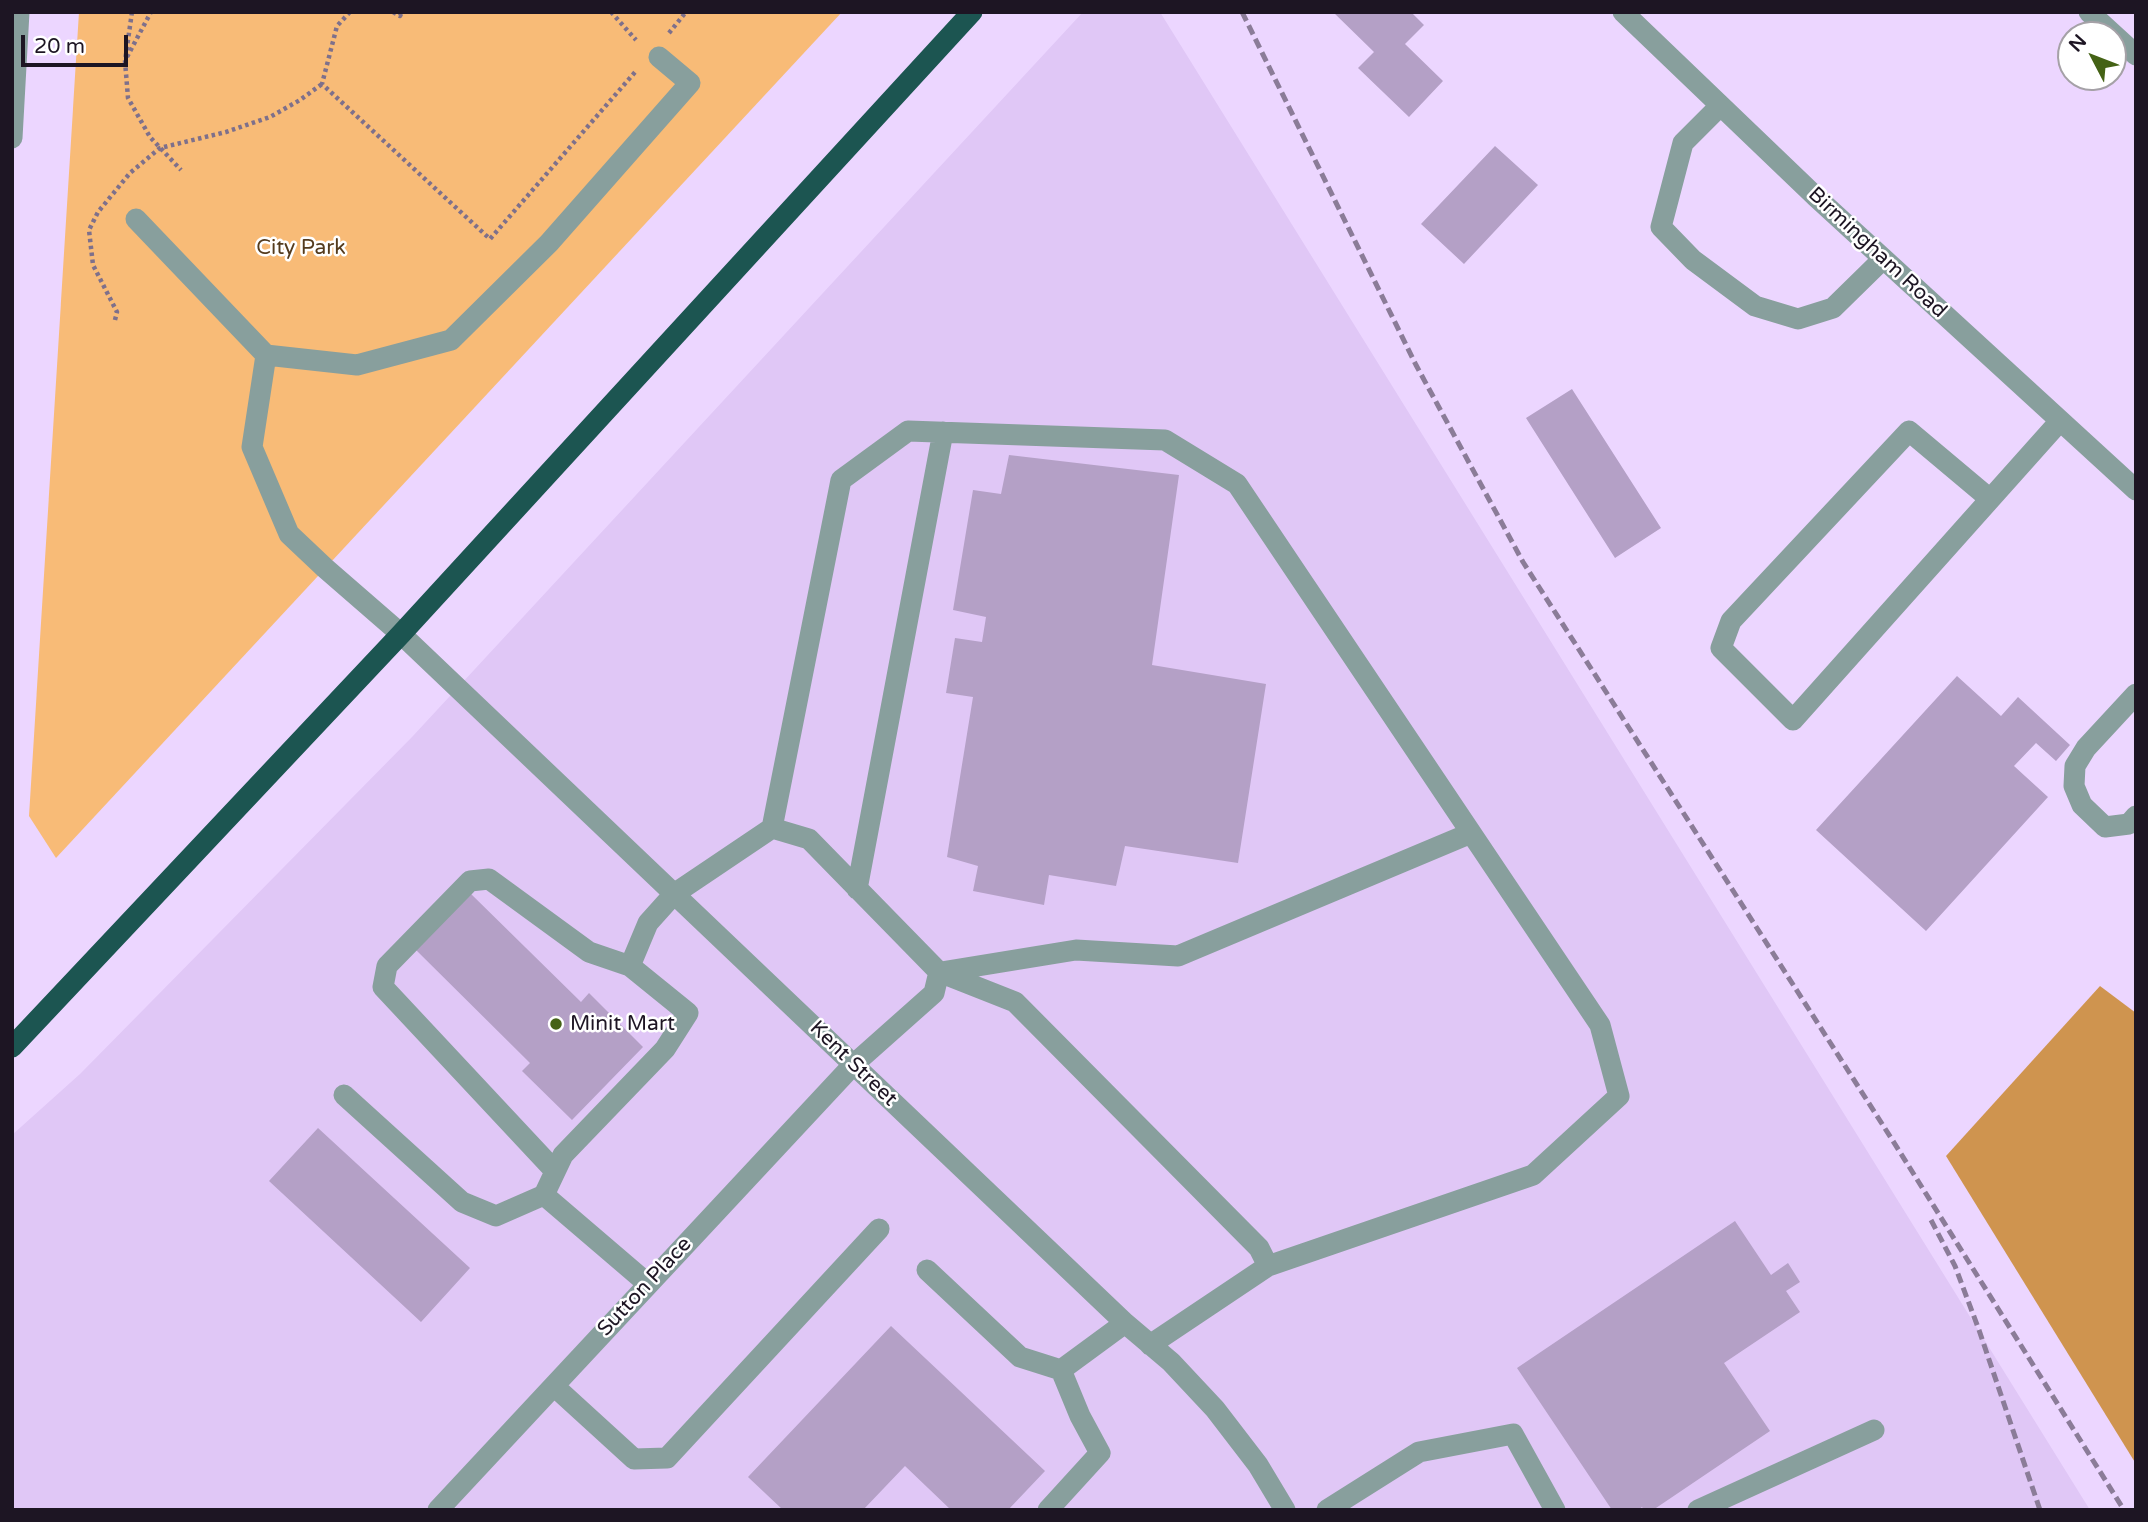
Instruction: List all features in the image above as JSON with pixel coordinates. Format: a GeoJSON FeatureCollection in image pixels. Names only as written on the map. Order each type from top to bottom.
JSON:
{"type":"FeatureCollection","features":[{"type":"Feature","properties":{"kind":"highway"},"geometry":{"type":"LineString","coordinates":[[12,1047],[401,634],[972,12]]}},
{"type":"Feature","properties":{"kind":"street"},"geometry":{"type":"LineString","coordinates":[[12,138],[19,12]]}},
{"type":"Feature","properties":{"kind":"street","name":"Birmingham Road"},"geometry":{"type":"LineString","coordinates":[[1623,12],[1883,259],[2136,490]]}},
{"type":"Feature","properties":{"kind":"street"},"geometry":{"type":"LineString","coordinates":[[2089,12],[2136,55]]}},
{"type":"Feature","properties":{"kind":"street"},"geometry":{"type":"LineString","coordinates":[[136,219],[266,355],[356,365],[451,340],[549,243],[690,83],[651,52]]}},
{"type":"Feature","properties":{"kind":"street"},"geometry":{"type":"LineString","coordinates":[[1720,106],[1683,143],[1661,227],[1693,260],[1755,306],[1798,319],[1833,308],[1883,259]]}},
{"type":"Feature","properties":{"kind":"street","name":"Kent Street"},"geometry":{"type":"LineString","coordinates":[[266,355],[253,447],[289,534],[401,634],[1125,1323],[1171,1362],[1215,1409],[1258,1465],[1285,1510]]}},
{"type":"Feature","properties":{"kind":"street"},"geometry":{"type":"LineString","coordinates":[[1990,499],[1909,431],[1731,621],[1721,648],[1793,720],[2060,421]]}},
{"type":"Feature","properties":{"kind":"street"},"geometry":{"type":"LineString","coordinates":[[630,966],[648,923],[674,894],[772,828],[841,480],[908,431],[1165,440],[1237,484],[1600,1025],[1619,1096],[1533,1175],[1268,1266],[1150,1345]]}},
{"type":"Feature","properties":{"kind":"street"},"geometry":{"type":"LineString","coordinates":[[857,889],[943,432]]}},
{"type":"Feature","properties":{"kind":"street"},"geometry":{"type":"LineString","coordinates":[[2136,694],[2087,748],[2075,766],[2074,786],[2082,805],[2105,827],[2129,824],[2136,816]]}},
{"type":"Feature","properties":{"kind":"street"},"geometry":{"type":"LineString","coordinates":[[772,828],[808,839],[939,972],[1015,1002],[1259,1248],[1268,1266]]}},
{"type":"Feature","properties":{"kind":"street"},"geometry":{"type":"LineString","coordinates":[[939,972],[1076,950],[1178,956],[1471,833]]}},
{"type":"Feature","properties":{"kind":"street"},"geometry":{"type":"LineString","coordinates":[[344,1095],[463,1202],[496,1216],[544,1195],[563,1155],[665,1049],[688,1013],[630,966],[589,952],[489,879],[470,881],[387,966],[383,987],[555,1171]]}},
{"type":"Feature","properties":{"kind":"street","name":"Sutton Place"},"geometry":{"type":"LineString","coordinates":[[438,1510],[853,1065],[934,993],[939,972]]}},
{"type":"Feature","properties":{"kind":"street"},"geometry":{"type":"LineString","coordinates":[[544,1195],[648,1284]]}},
{"type":"Feature","properties":{"kind":"street"},"geometry":{"type":"LineString","coordinates":[[554,1386],[634,1459],[667,1458],[879,1229]]}},
{"type":"Feature","properties":{"kind":"street"},"geometry":{"type":"LineString","coordinates":[[926,1270],[1020,1357],[1061,1370],[1080,1416],[1100,1452],[1048,1510]]}},
{"type":"Feature","properties":{"kind":"street"},"geometry":{"type":"LineString","coordinates":[[1061,1370],[1125,1323]]}},
{"type":"Feature","properties":{"kind":"street"},"geometry":{"type":"LineString","coordinates":[[1699,1510],[1874,1430]]}},
{"type":"Feature","properties":{"kind":"street"},"geometry":{"type":"LineString","coordinates":[[1327,1510],[1419,1452],[1513,1434],[1555,1510]]}},
{"type":"Feature","properties":{"kind":"path"},"geometry":{"type":"LineString","coordinates":[[132,12],[125,61],[128,98],[150,137],[181,170]]}},
{"type":"Feature","properties":{"kind":"path"},"geometry":{"type":"LineString","coordinates":[[125,61],[151,12]]}},
{"type":"Feature","properties":{"kind":"path"},"geometry":{"type":"LineString","coordinates":[[160,148],[226,132],[270,117],[300,100],[322,84],[337,26],[350,12]]}},
{"type":"Feature","properties":{"kind":"path"},"geometry":{"type":"LineString","coordinates":[[393,12],[400,16],[402,12]]}},
{"type":"Feature","properties":{"kind":"path"},"geometry":{"type":"LineString","coordinates":[[611,12],[651,52]]}},
{"type":"Feature","properties":{"kind":"path"},"geometry":{"type":"LineString","coordinates":[[322,84],[490,239],[687,12]]}},
{"type":"Feature","properties":{"kind":"shaded area"},"geometry":{"type":"Polygon","coordinates":[[[1083,12],[1160,12],[2090,1510],[12,1510],[12,1135],[80,1074],[412,737],[1083,12]]]}},
{"type":"Feature","properties":{"kind":"shaded area"},"geometry":{"type":"Polygon","coordinates":[[[2100,986],[2136,1013],[2136,1464],[1946,1156],[2100,986]]]}},
{"type":"Feature","properties":{"kind":"green space","name":"City Park"},"geometry":{"type":"Polygon","coordinates":[[[79,12],[842,12],[56,858],[29,816],[79,12]]]}},
{"type":"Feature","properties":{"kind":"building"},"geometry":{"type":"Polygon","coordinates":[[[1333,12],[1411,12],[1424,25],[1405,44],[1443,81],[1409,117],[1358,68],[1374,52],[1333,12]]]}},
{"type":"Feature","properties":{"kind":"building"},"geometry":{"type":"Polygon","coordinates":[[[1495,146],[1538,185],[1464,264],[1421,224],[1495,146]]]}},
{"type":"Feature","properties":{"kind":"building"},"geometry":{"type":"Polygon","coordinates":[[[1572,389],[1661,528],[1615,558],[1526,418],[1572,389]]]}},
{"type":"Feature","properties":{"kind":"building"},"geometry":{"type":"Polygon","coordinates":[[[1009,455],[1179,475],[1152,665],[1266,684],[1238,863],[1125,846],[1116,886],[1049,875],[1044,905],[973,891],[978,866],[947,857],[973,697],[946,693],[955,638],[982,642],[986,617],[953,610],[973,490],[1001,494],[1009,455]]]}},
{"type":"Feature","properties":{"kind":"building"},"geometry":{"type":"Polygon","coordinates":[[[1957,676],[2001,716],[2018,697],[2070,745],[2056,761],[2036,743],[2014,766],[2048,797],[1926,931],[1816,830],[1957,676]]]}},
{"type":"Feature","properties":{"kind":"building","name":"Minit Mart"},"geometry":{"type":"Polygon","coordinates":[[[470,893],[581,1002],[589,993],[643,1047],[572,1120],[522,1071],[530,1063],[415,949],[470,893]]]}},
{"type":"Feature","properties":{"kind":"building"},"geometry":{"type":"Polygon","coordinates":[[[318,1128],[470,1268],[421,1322],[269,1181],[318,1128]]]}},
{"type":"Feature","properties":{"kind":"building"},"geometry":{"type":"Polygon","coordinates":[[[1735,1221],[1771,1275],[1788,1263],[1800,1282],[1786,1291],[1800,1312],[1724,1363],[1770,1431],[1653,1510],[1644,1510],[1642,1507],[1638,1510],[1612,1510],[1517,1368],[1735,1221]]]}},
{"type":"Feature","properties":{"kind":"building"},"geometry":{"type":"Polygon","coordinates":[[[891,1326],[1045,1471],[1008,1510],[951,1510],[905,1466],[863,1510],[783,1510],[748,1477],[891,1326]]]}},
{"type":"Feature","properties":{"kind":"railway"},"geometry":{"type":"LineString","coordinates":[[1242,12],[1416,365],[1523,562],[1893,1141],[2124,1510]]}},
{"type":"Feature","properties":{"kind":"railway"},"geometry":{"type":"LineString","coordinates":[[1931,1220],[1955,1266],[2040,1510]]}},
{"type":"Feature","properties":{"kind":"place","name":"Minit Mart"},"geometry":{"type":"Point","coordinates":[556,1024]}}]}
